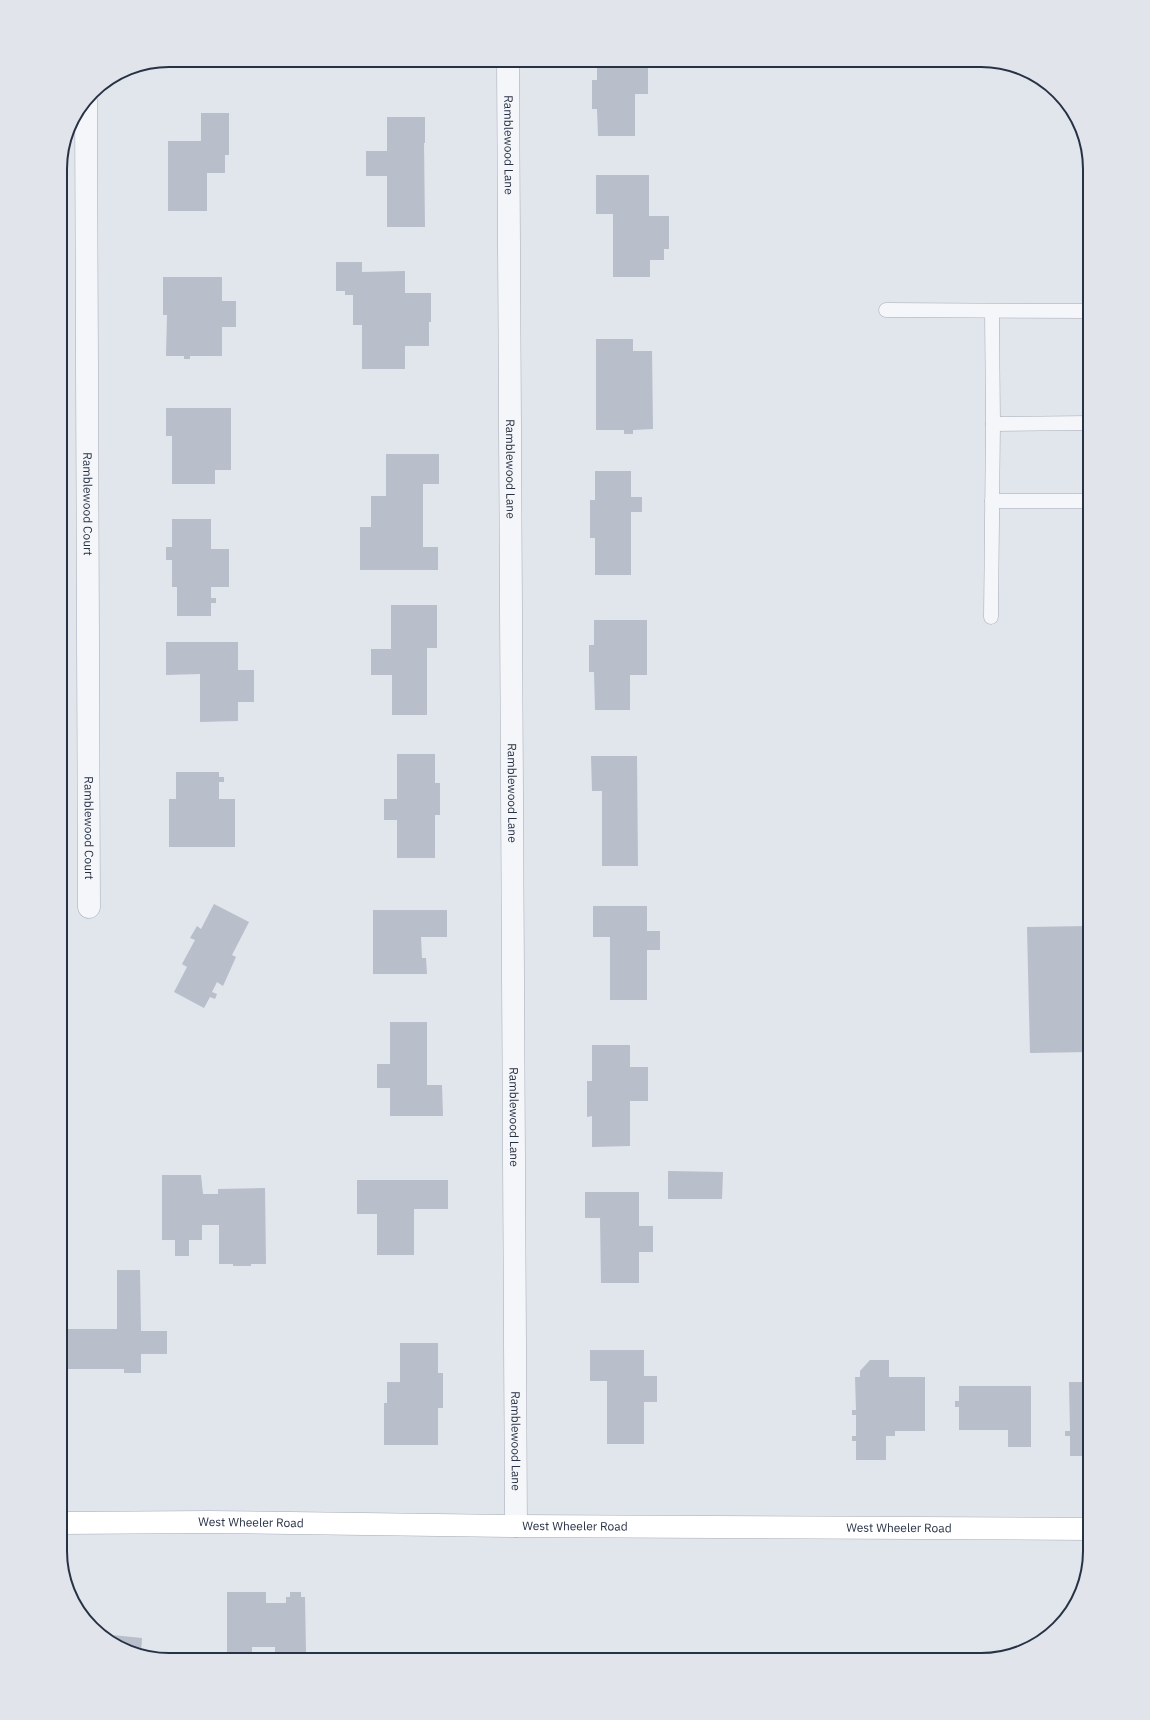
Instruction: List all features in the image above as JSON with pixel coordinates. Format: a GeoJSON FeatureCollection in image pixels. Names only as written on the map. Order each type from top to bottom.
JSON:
{"type":"FeatureCollection","features":[{"type":"Feature","properties":{"kind":"street","name":"Ramblewood Lane"},"geometry":{"type":"LineString","coordinates":[[508,67],[516,1526]]}},
{"type":"Feature","properties":{"kind":"street","name":"Ramblewood Court"},"geometry":{"type":"LineString","coordinates":[[86,109],[89,907]]}},
{"type":"Feature","properties":{"kind":"street","name":"West Wheeler Road"},"geometry":{"type":"LineString","coordinates":[[67,1523],[210,1522],[516,1526],[1083,1529]]}},
{"type":"Feature","properties":{"kind":"lane"},"geometry":{"type":"LineString","coordinates":[[886,310],[1083,311]]}},
{"type":"Feature","properties":{"kind":"lane"},"geometry":{"type":"LineString","coordinates":[[991,617],[993,424],[992,310]]}},
{"type":"Feature","properties":{"kind":"lane"},"geometry":{"type":"LineString","coordinates":[[993,424],[1083,423]]}},
{"type":"Feature","properties":{"kind":"lane"},"geometry":{"type":"LineString","coordinates":[[992,501],[1083,501]]}},
{"type":"Feature","properties":{"kind":"building"},"geometry":{"type":"Polygon","coordinates":[[[597,67],[648,67],[648,94],[635,94],[635,136],[598,136],[597,109],[592,109],[592,80],[597,80],[597,67]]]}},
{"type":"Feature","properties":{"kind":"building"},"geometry":{"type":"Polygon","coordinates":[[[201,113],[229,113],[229,155],[225,155],[225,173],[207,173],[207,211],[168,211],[168,141],[201,141],[201,113]]]}},
{"type":"Feature","properties":{"kind":"building"},"geometry":{"type":"Polygon","coordinates":[[[387,117],[425,117],[425,227],[387,227],[387,176],[366,176],[366,151],[387,151],[387,117]]]}},
{"type":"Feature","properties":{"kind":"building"},"geometry":{"type":"Polygon","coordinates":[[[596,175],[649,175],[649,216],[669,216],[669,249],[664,249],[664,260],[650,260],[650,277],[613,277],[613,214],[596,214],[596,175]]]}},
{"type":"Feature","properties":{"kind":"building"},"geometry":{"type":"Polygon","coordinates":[[[336,262],[362,262],[362,272],[405,271],[405,293],[431,293],[429,346],[405,346],[405,369],[362,369],[362,325],[353,325],[353,295],[345,295],[345,291],[336,291],[336,262]]]}},
{"type":"Feature","properties":{"kind":"building"},"geometry":{"type":"Polygon","coordinates":[[[163,277],[222,277],[222,301],[236,301],[236,327],[222,327],[222,356],[190,356],[190,359],[184,359],[184,356],[166,356],[167,315],[163,315],[163,277]]]}},
{"type":"Feature","properties":{"kind":"building"},"geometry":{"type":"Polygon","coordinates":[[[596,339],[633,339],[633,351],[652,351],[653,429],[633,430],[633,434],[624,434],[624,430],[596,430],[596,339]]]}},
{"type":"Feature","properties":{"kind":"building"},"geometry":{"type":"Polygon","coordinates":[[[166,408],[231,408],[231,470],[215,470],[215,484],[172,484],[172,436],[166,436],[166,408]]]}},
{"type":"Feature","properties":{"kind":"building"},"geometry":{"type":"Polygon","coordinates":[[[386,454],[439,454],[439,484],[423,484],[423,547],[438,547],[438,570],[360,570],[360,527],[371,527],[371,496],[386,496],[386,454]]]}},
{"type":"Feature","properties":{"kind":"building"},"geometry":{"type":"Polygon","coordinates":[[[595,471],[631,471],[631,497],[642,497],[642,512],[631,512],[631,575],[595,575],[595,538],[590,538],[590,500],[595,500],[595,471]]]}},
{"type":"Feature","properties":{"kind":"building"},"geometry":{"type":"Polygon","coordinates":[[[172,519],[211,519],[211,549],[229,549],[229,587],[211,587],[211,598],[216,598],[216,603],[211,603],[211,616],[177,616],[177,587],[172,587],[172,560],[166,560],[166,547],[172,547],[172,519]]]}},
{"type":"Feature","properties":{"kind":"building"},"geometry":{"type":"Polygon","coordinates":[[[391,605],[437,605],[437,648],[427,648],[427,715],[392,715],[392,675],[371,675],[371,649],[391,649],[391,605]]]}},
{"type":"Feature","properties":{"kind":"building"},"geometry":{"type":"Polygon","coordinates":[[[594,620],[647,620],[647,675],[630,675],[630,710],[595,710],[594,672],[589,672],[589,645],[594,645],[594,620]]]}},
{"type":"Feature","properties":{"kind":"building"},"geometry":{"type":"Polygon","coordinates":[[[166,642],[238,642],[238,670],[254,670],[254,702],[238,702],[238,721],[200,722],[200,674],[166,675],[166,642]]]}},
{"type":"Feature","properties":{"kind":"building"},"geometry":{"type":"Polygon","coordinates":[[[397,754],[435,754],[435,783],[440,783],[440,815],[435,815],[435,858],[397,858],[397,820],[384,820],[384,799],[397,799],[397,754]]]}},
{"type":"Feature","properties":{"kind":"building"},"geometry":{"type":"Polygon","coordinates":[[[591,756],[637,756],[638,866],[602,866],[602,791],[592,791],[591,756]]]}},
{"type":"Feature","properties":{"kind":"building"},"geometry":{"type":"Polygon","coordinates":[[[176,772],[219,772],[219,777],[224,777],[224,782],[219,782],[219,799],[235,799],[235,847],[169,847],[169,799],[176,799],[176,772]]]}},
{"type":"Feature","properties":{"kind":"building"},"geometry":{"type":"Polygon","coordinates":[[[214,904],[249,922],[232,955],[236,957],[223,986],[217,982],[212,992],[217,994],[215,999],[210,997],[204,1008],[174,992],[187,967],[182,964],[195,940],[190,938],[197,926],[201,929],[214,904]]]}},
{"type":"Feature","properties":{"kind":"building"},"geometry":{"type":"Polygon","coordinates":[[[593,906],[647,906],[647,931],[660,931],[660,950],[647,950],[647,1000],[610,1000],[610,937],[593,937],[593,906]]]}},
{"type":"Feature","properties":{"kind":"building"},"geometry":{"type":"Polygon","coordinates":[[[373,910],[447,910],[447,937],[421,937],[422,958],[426,958],[427,974],[373,974],[373,910]]]}},
{"type":"Feature","properties":{"kind":"building"},"geometry":{"type":"Polygon","coordinates":[[[1083,926],[1083,1052],[1030,1053],[1027,927],[1083,926]]]}},
{"type":"Feature","properties":{"kind":"building"},"geometry":{"type":"Polygon","coordinates":[[[390,1022],[427,1022],[427,1085],[442,1085],[443,1116],[390,1116],[390,1088],[377,1088],[377,1064],[390,1064],[390,1022]]]}},
{"type":"Feature","properties":{"kind":"building"},"geometry":{"type":"Polygon","coordinates":[[[592,1045],[630,1045],[630,1067],[648,1067],[648,1101],[630,1101],[630,1146],[592,1147],[592,1116],[587,1117],[587,1081],[592,1081],[592,1045]]]}},
{"type":"Feature","properties":{"kind":"building"},"geometry":{"type":"Polygon","coordinates":[[[668,1171],[723,1172],[722,1199],[668,1199],[668,1171]]]}},
{"type":"Feature","properties":{"kind":"building"},"geometry":{"type":"Polygon","coordinates":[[[162,1175],[201,1175],[203,1194],[218,1194],[218,1189],[265,1188],[266,1264],[233,1266],[233,1264],[219,1264],[219,1225],[202,1225],[202,1240],[189,1240],[189,1256],[175,1256],[175,1240],[162,1240],[162,1175]]]}},
{"type":"Feature","properties":{"kind":"building"},"geometry":{"type":"Polygon","coordinates":[[[357,1180],[448,1180],[448,1209],[414,1209],[414,1255],[377,1255],[377,1214],[357,1214],[357,1180]]]}},
{"type":"Feature","properties":{"kind":"building"},"geometry":{"type":"Polygon","coordinates":[[[585,1192],[639,1192],[639,1226],[653,1226],[653,1252],[639,1252],[639,1283],[601,1283],[600,1218],[585,1218],[585,1192]]]}},
{"type":"Feature","properties":{"kind":"building"},"geometry":{"type":"Polygon","coordinates":[[[117,1270],[140,1270],[141,1331],[167,1331],[167,1354],[141,1354],[141,1373],[124,1373],[124,1369],[68,1369],[67,1329],[117,1329],[117,1270]]]}},
{"type":"Feature","properties":{"kind":"building"},"geometry":{"type":"Polygon","coordinates":[[[400,1343],[438,1343],[438,1373],[443,1373],[443,1408],[438,1408],[438,1445],[384,1445],[384,1403],[387,1403],[387,1382],[400,1382],[400,1343]]]}},
{"type":"Feature","properties":{"kind":"building"},"geometry":{"type":"Polygon","coordinates":[[[590,1350],[644,1350],[644,1376],[657,1376],[657,1402],[644,1402],[644,1444],[607,1444],[607,1381],[590,1381],[590,1350]]]}},
{"type":"Feature","properties":{"kind":"building"},"geometry":{"type":"Polygon","coordinates":[[[870,1360],[889,1360],[889,1377],[925,1377],[925,1431],[895,1431],[895,1436],[886,1436],[886,1460],[856,1460],[856,1441],[852,1441],[852,1436],[856,1436],[856,1415],[852,1415],[852,1410],[856,1410],[855,1377],[860,1377],[860,1371],[870,1360]]]}},
{"type":"Feature","properties":{"kind":"building"},"geometry":{"type":"Polygon","coordinates":[[[1069,1382],[1083,1382],[1083,1456],[1070,1456],[1070,1436],[1065,1436],[1065,1431],[1070,1431],[1069,1382]]]}},
{"type":"Feature","properties":{"kind":"building"},"geometry":{"type":"Polygon","coordinates":[[[959,1386],[1031,1386],[1031,1447],[1008,1447],[1008,1430],[959,1430],[959,1407],[955,1407],[955,1401],[959,1401],[959,1386]]]}},
{"type":"Feature","properties":{"kind":"building"},"geometry":{"type":"Polygon","coordinates":[[[227,1592],[266,1592],[266,1603],[286,1603],[286,1597],[290,1597],[290,1592],[301,1592],[301,1597],[305,1597],[306,1652],[275,1653],[275,1647],[252,1647],[252,1653],[227,1653],[227,1592]]]}},
{"type":"Feature","properties":{"kind":"building"},"geometry":{"type":"Polygon","coordinates":[[[112,1635],[142,1638],[141,1650],[130,1645],[112,1635]]]}}]}
